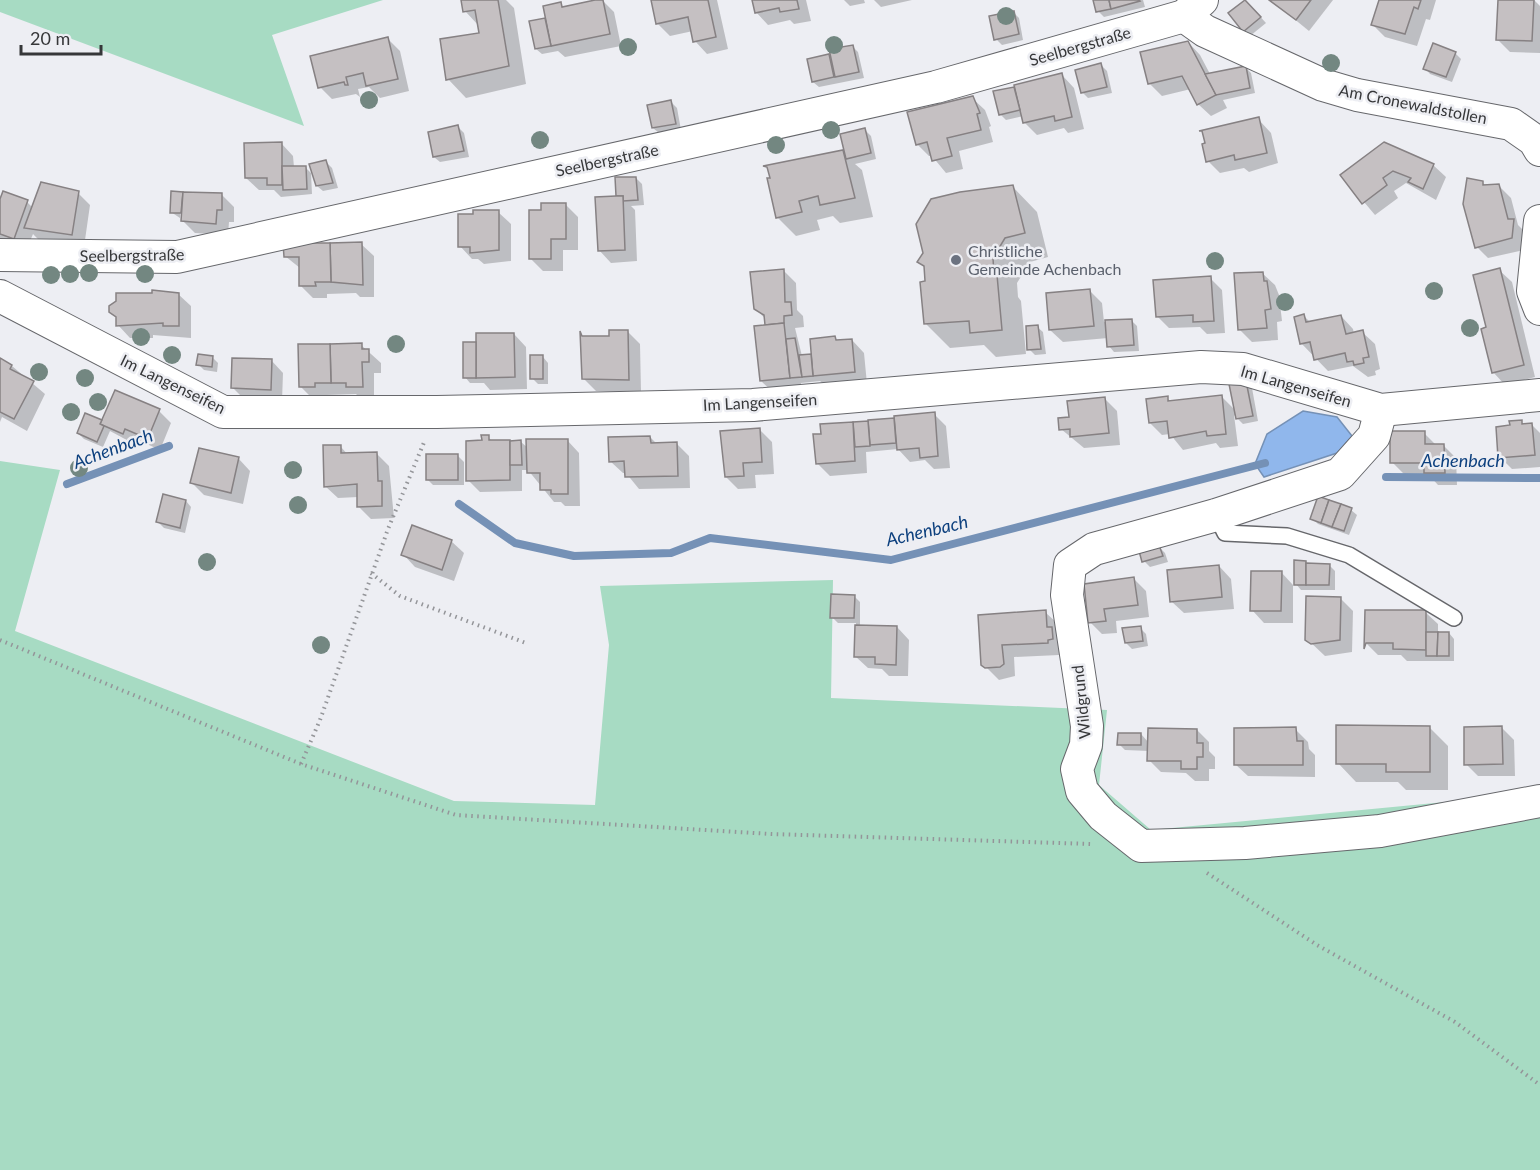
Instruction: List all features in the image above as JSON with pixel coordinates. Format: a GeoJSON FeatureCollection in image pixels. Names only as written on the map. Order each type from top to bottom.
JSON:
{"type":"FeatureCollection","features":[{"type":"Feature","properties":{"kind":"street","name":"Am Cronewaldstollen"},"geometry":{"type":"LineString","coordinates":[[1193,8],[1205,31],[1323,85],[1357,95],[1511,124],[1534,140],[1540,150]]}},
{"type":"Feature","properties":{"kind":"street","name":"Seelbergstraße"},"geometry":{"type":"LineString","coordinates":[[0,255],[177,257],[936,87],[1193,8]]}},
{"type":"Feature","properties":{"kind":"street"},"geometry":{"type":"LineString","coordinates":[[1540,220],[1533,291],[1540,309]]}},
{"type":"Feature","properties":{"kind":"street","name":"Im Langenseifen"},"geometry":{"type":"LineString","coordinates":[[0,297],[223,412],[437,412],[753,405],[1201,367],[1243,369],[1381,410],[1540,395]]}},
{"type":"Feature","properties":{"kind":"street","name":"Wildgrund"},"geometry":{"type":"LineString","coordinates":[[1381,410],[1374,436],[1340,474],[1215,515],[1094,549],[1070,565],[1067,595],[1087,726],[1086,745],[1077,769],[1082,791],[1103,816],[1141,846],[1380,831],[1540,801]]}},
{"type":"Feature","properties":{"kind":"lane"},"geometry":{"type":"LineString","coordinates":[[1215,515],[1225,533],[1287,536],[1349,555],[1454,618]]}},
{"type":"Feature","properties":{"kind":"path"},"geometry":{"type":"LineString","coordinates":[[301,764],[320,720],[371,573],[437,412]]}},
{"type":"Feature","properties":{"kind":"path"},"geometry":{"type":"LineString","coordinates":[[371,573],[400,596],[526,644]]}},
{"type":"Feature","properties":{"kind":"path"},"geometry":{"type":"LineString","coordinates":[[0,640],[301,764],[456,815],[771,834],[1093,844]]}},
{"type":"Feature","properties":{"kind":"path"},"geometry":{"type":"LineString","coordinates":[[1167,846],[1317,945],[1455,1022],[1540,1085]]}},
{"type":"Feature","properties":{"kind":"green space"},"geometry":{"type":"Polygon","coordinates":[[[0,0],[383,0],[272,35],[304,126],[0,12],[0,0]]]}},
{"type":"Feature","properties":{"kind":"green space"},"geometry":{"type":"Polygon","coordinates":[[[0,461],[60,470],[15,631],[454,801],[595,805],[609,645],[600,586],[833,580],[831,698],[1107,710],[1099,785],[1151,830],[1540,793],[1540,1170],[0,1170],[0,461]]]}},
{"type":"Feature","properties":{"kind":"water"},"geometry":{"type":"Polygon","coordinates":[[[1303,411],[1337,417],[1352,436],[1337,453],[1264,477],[1255,464],[1267,434],[1303,411]]]}},
{"type":"Feature","properties":{"kind":"building"},"geometry":{"type":"Polygon","coordinates":[[[461,0],[498,0],[509,66],[446,80],[440,39],[479,33],[475,10],[463,12],[461,0]]]}},
{"type":"Feature","properties":{"kind":"building"},"geometry":{"type":"Polygon","coordinates":[[[603,0],[610,34],[551,46],[543,6],[561,2],[562,7],[603,0]]]}},
{"type":"Feature","properties":{"kind":"building"},"geometry":{"type":"Polygon","coordinates":[[[651,0],[708,0],[716,37],[693,42],[688,17],[656,24],[651,0]]]}},
{"type":"Feature","properties":{"kind":"building"},"geometry":{"type":"Polygon","coordinates":[[[752,0],[797,0],[799,9],[780,12],[779,8],[755,13],[752,0]]]}},
{"type":"Feature","properties":{"kind":"building"},"geometry":{"type":"Polygon","coordinates":[[[1093,0],[1109,0],[1111,9],[1096,12],[1093,0]]]}},
{"type":"Feature","properties":{"kind":"building"},"geometry":{"type":"Polygon","coordinates":[[[1109,0],[1139,0],[1140,1],[1111,9],[1109,0]]]}},
{"type":"Feature","properties":{"kind":"building"},"geometry":{"type":"Polygon","coordinates":[[[1245,0],[1261,17],[1243,32],[1228,13],[1245,0]]]}},
{"type":"Feature","properties":{"kind":"building"},"geometry":{"type":"Polygon","coordinates":[[[1269,0],[1311,0],[1296,20],[1269,0]]]}},
{"type":"Feature","properties":{"kind":"building"},"geometry":{"type":"Polygon","coordinates":[[[1379,0],[1421,0],[1418,9],[1414,7],[1405,34],[1371,25],[1379,0]]]}},
{"type":"Feature","properties":{"kind":"building"},"geometry":{"type":"Polygon","coordinates":[[[1498,0],[1534,0],[1532,41],[1496,40],[1498,0]]]}},
{"type":"Feature","properties":{"kind":"building"},"geometry":{"type":"Polygon","coordinates":[[[1014,11],[1019,34],[994,40],[989,16],[1014,11]]]}},
{"type":"Feature","properties":{"kind":"building"},"geometry":{"type":"Polygon","coordinates":[[[545,18],[551,46],[535,49],[529,21],[545,18]]]}},
{"type":"Feature","properties":{"kind":"building"},"geometry":{"type":"Polygon","coordinates":[[[388,37],[398,79],[366,86],[363,73],[346,77],[348,85],[344,82],[318,88],[310,56],[388,37]]]}},
{"type":"Feature","properties":{"kind":"building"},"geometry":{"type":"Polygon","coordinates":[[[1188,41],[1216,95],[1197,105],[1182,76],[1148,84],[1140,52],[1188,41]]]}},
{"type":"Feature","properties":{"kind":"building"},"geometry":{"type":"Polygon","coordinates":[[[1433,43],[1456,52],[1446,77],[1423,69],[1433,43]]]}},
{"type":"Feature","properties":{"kind":"building"},"geometry":{"type":"Polygon","coordinates":[[[853,45],[859,72],[835,77],[829,49],[853,45]]]}},
{"type":"Feature","properties":{"kind":"building"},"geometry":{"type":"Polygon","coordinates":[[[829,54],[834,77],[812,82],[807,59],[829,54]]]}},
{"type":"Feature","properties":{"kind":"building"},"geometry":{"type":"Polygon","coordinates":[[[1101,63],[1107,87],[1081,93],[1075,70],[1101,63]]]}},
{"type":"Feature","properties":{"kind":"building"},"geometry":{"type":"Polygon","coordinates":[[[1246,66],[1250,88],[1216,95],[1205,74],[1246,66]]]}},
{"type":"Feature","properties":{"kind":"building"},"geometry":{"type":"Polygon","coordinates":[[[1062,73],[1072,117],[1055,121],[1054,116],[1023,123],[1014,85],[1062,73]]]}},
{"type":"Feature","properties":{"kind":"building"},"geometry":{"type":"Polygon","coordinates":[[[1014,87],[1020,110],[999,115],[993,91],[1014,87]]]}},
{"type":"Feature","properties":{"kind":"building"},"geometry":{"type":"Polygon","coordinates":[[[973,96],[980,113],[977,114],[981,130],[947,138],[952,156],[932,161],[927,142],[916,145],[907,112],[973,96]]]}},
{"type":"Feature","properties":{"kind":"building"},"geometry":{"type":"Polygon","coordinates":[[[671,100],[676,124],[652,128],[647,105],[671,100]]]}},
{"type":"Feature","properties":{"kind":"building"},"geometry":{"type":"Polygon","coordinates":[[[1259,117],[1267,153],[1235,160],[1234,155],[1206,162],[1202,144],[1205,143],[1202,131],[1199,131],[1259,117]]]}},
{"type":"Feature","properties":{"kind":"building"},"geometry":{"type":"Polygon","coordinates":[[[458,125],[464,151],[433,157],[428,132],[458,125]]]}},
{"type":"Feature","properties":{"kind":"building"},"geometry":{"type":"Polygon","coordinates":[[[865,128],[871,153],[846,159],[840,134],[865,128]]]}},
{"type":"Feature","properties":{"kind":"building"},"geometry":{"type":"Polygon","coordinates":[[[282,142],[282,185],[267,185],[267,178],[245,178],[244,143],[282,142]]]}},
{"type":"Feature","properties":{"kind":"building"},"geometry":{"type":"Polygon","coordinates":[[[1384,142],[1434,164],[1423,189],[1408,182],[1411,178],[1393,171],[1383,178],[1387,185],[1362,204],[1340,175],[1384,142]]]}},
{"type":"Feature","properties":{"kind":"building"},"geometry":{"type":"Polygon","coordinates":[[[843,150],[855,198],[820,205],[818,196],[799,201],[802,212],[776,218],[767,178],[770,178],[767,167],[763,166],[843,150]]]}},
{"type":"Feature","properties":{"kind":"building"},"geometry":{"type":"Polygon","coordinates":[[[326,160],[333,183],[316,186],[309,164],[326,160]]]}},
{"type":"Feature","properties":{"kind":"building"},"geometry":{"type":"Polygon","coordinates":[[[282,166],[306,166],[307,189],[283,190],[282,166]]]}},
{"type":"Feature","properties":{"kind":"building"},"geometry":{"type":"Polygon","coordinates":[[[615,177],[636,177],[638,200],[623,201],[623,196],[616,196],[615,177]]]}},
{"type":"Feature","properties":{"kind":"building"},"geometry":{"type":"Polygon","coordinates":[[[1467,178],[1483,181],[1483,185],[1499,184],[1508,219],[1514,219],[1512,238],[1475,248],[1463,204],[1467,178]]]}},
{"type":"Feature","properties":{"kind":"building"},"geometry":{"type":"Polygon","coordinates":[[[41,182],[79,191],[72,235],[24,228],[41,182]]]}},
{"type":"Feature","properties":{"kind":"building","name":"Christliche Gemeinde Achenbach"},"geometry":{"type":"Polygon","coordinates":[[[1013,185],[1025,233],[1005,238],[993,258],[994,275],[997,275],[1002,330],[970,333],[969,321],[924,324],[920,282],[925,281],[924,266],[917,262],[923,253],[916,224],[931,199],[960,192],[1013,185]]]}},
{"type":"Feature","properties":{"kind":"building"},"geometry":{"type":"Polygon","coordinates":[[[3,191],[28,200],[14,239],[0,234],[0,199],[3,191]]]}},
{"type":"Feature","properties":{"kind":"building"},"geometry":{"type":"Polygon","coordinates":[[[171,191],[183,192],[181,213],[170,213],[171,191]]]}},
{"type":"Feature","properties":{"kind":"building"},"geometry":{"type":"Polygon","coordinates":[[[183,192],[222,193],[222,210],[217,210],[216,224],[181,221],[183,192]]]}},
{"type":"Feature","properties":{"kind":"building"},"geometry":{"type":"Polygon","coordinates":[[[623,196],[625,250],[598,251],[595,197],[623,196]]]}},
{"type":"Feature","properties":{"kind":"building"},"geometry":{"type":"Polygon","coordinates":[[[541,203],[566,203],[566,239],[551,239],[551,259],[529,259],[529,210],[541,210],[541,203]]]}},
{"type":"Feature","properties":{"kind":"building"},"geometry":{"type":"Polygon","coordinates":[[[473,210],[499,210],[499,250],[470,253],[470,247],[458,247],[458,214],[473,214],[473,210]]]}},
{"type":"Feature","properties":{"kind":"building"},"geometry":{"type":"Polygon","coordinates":[[[362,242],[363,285],[331,282],[330,243],[362,242]]]}},
{"type":"Feature","properties":{"kind":"building"},"geometry":{"type":"Polygon","coordinates":[[[283,243],[330,243],[331,282],[315,282],[316,286],[299,286],[299,257],[284,257],[283,243]]]}},
{"type":"Feature","properties":{"kind":"building"},"geometry":{"type":"Polygon","coordinates":[[[1500,268],[1524,365],[1492,373],[1481,329],[1486,327],[1473,275],[1500,268]]]}},
{"type":"Feature","properties":{"kind":"building"},"geometry":{"type":"Polygon","coordinates":[[[784,269],[785,302],[791,302],[792,315],[784,316],[784,323],[765,325],[764,315],[754,309],[750,272],[784,269]]]}},
{"type":"Feature","properties":{"kind":"building"},"geometry":{"type":"Polygon","coordinates":[[[1263,272],[1264,281],[1267,281],[1271,309],[1265,310],[1267,328],[1238,330],[1234,273],[1263,272]]]}},
{"type":"Feature","properties":{"kind":"building"},"geometry":{"type":"Polygon","coordinates":[[[1211,276],[1214,321],[1193,322],[1193,315],[1156,317],[1153,280],[1211,276]]]}},
{"type":"Feature","properties":{"kind":"building"},"geometry":{"type":"Polygon","coordinates":[[[1090,289],[1094,326],[1049,330],[1046,293],[1090,289]]]}},
{"type":"Feature","properties":{"kind":"building"},"geometry":{"type":"Polygon","coordinates":[[[152,290],[179,293],[179,326],[163,326],[163,323],[116,326],[116,317],[109,312],[109,306],[116,301],[116,293],[152,293],[152,290]]]}},
{"type":"Feature","properties":{"kind":"building"},"geometry":{"type":"Polygon","coordinates":[[[1304,314],[1306,322],[1341,315],[1346,334],[1363,330],[1369,357],[1363,358],[1364,363],[1354,365],[1353,361],[1347,362],[1345,353],[1314,360],[1310,342],[1300,344],[1294,317],[1304,314]]]}},
{"type":"Feature","properties":{"kind":"building"},"geometry":{"type":"Polygon","coordinates":[[[1132,319],[1134,345],[1107,347],[1105,320],[1132,319]]]}},
{"type":"Feature","properties":{"kind":"building"},"geometry":{"type":"Polygon","coordinates":[[[784,323],[790,378],[760,381],[754,326],[784,323]]]}},
{"type":"Feature","properties":{"kind":"building"},"geometry":{"type":"Polygon","coordinates":[[[1038,325],[1041,349],[1027,350],[1026,326],[1038,325]]]}},
{"type":"Feature","properties":{"kind":"building"},"geometry":{"type":"Polygon","coordinates":[[[609,330],[628,330],[629,380],[582,379],[580,331],[582,336],[609,336],[609,330]]]}},
{"type":"Feature","properties":{"kind":"building"},"geometry":{"type":"Polygon","coordinates":[[[476,333],[514,333],[515,377],[476,378],[476,333]]]}},
{"type":"Feature","properties":{"kind":"building"},"geometry":{"type":"Polygon","coordinates":[[[835,336],[836,340],[852,339],[855,372],[813,376],[810,339],[835,336]]]}},
{"type":"Feature","properties":{"kind":"building"},"geometry":{"type":"Polygon","coordinates":[[[795,338],[802,377],[790,378],[786,339],[795,338]]]}},
{"type":"Feature","properties":{"kind":"building"},"geometry":{"type":"Polygon","coordinates":[[[463,342],[476,342],[476,378],[463,378],[463,342]]]}},
{"type":"Feature","properties":{"kind":"building"},"geometry":{"type":"Polygon","coordinates":[[[362,343],[362,349],[369,349],[369,362],[362,362],[363,387],[346,387],[346,383],[331,383],[330,344],[362,343]]]}},
{"type":"Feature","properties":{"kind":"building"},"geometry":{"type":"Polygon","coordinates":[[[298,344],[330,344],[331,383],[315,383],[315,387],[299,387],[298,344]]]}},
{"type":"Feature","properties":{"kind":"building"},"geometry":{"type":"Polygon","coordinates":[[[198,354],[213,356],[212,367],[196,365],[198,354]]]}},
{"type":"Feature","properties":{"kind":"building"},"geometry":{"type":"Polygon","coordinates":[[[811,354],[813,376],[802,377],[799,355],[811,354]]]}},
{"type":"Feature","properties":{"kind":"building"},"geometry":{"type":"Polygon","coordinates":[[[530,355],[543,355],[543,379],[530,379],[530,355]]]}},
{"type":"Feature","properties":{"kind":"building"},"geometry":{"type":"Polygon","coordinates":[[[0,358],[12,365],[10,369],[34,381],[14,419],[0,412],[0,358]]]}},
{"type":"Feature","properties":{"kind":"building"},"geometry":{"type":"Polygon","coordinates":[[[232,358],[272,359],[271,390],[231,388],[232,358]]]}},
{"type":"Feature","properties":{"kind":"building"},"geometry":{"type":"Polygon","coordinates":[[[1246,381],[1253,416],[1236,419],[1229,384],[1246,381]]]}},
{"type":"Feature","properties":{"kind":"building"},"geometry":{"type":"Polygon","coordinates":[[[115,390],[160,409],[146,443],[146,438],[125,429],[123,434],[100,424],[115,390]]]}},
{"type":"Feature","properties":{"kind":"building"},"geometry":{"type":"Polygon","coordinates":[[[1222,395],[1226,434],[1207,436],[1206,431],[1169,438],[1167,421],[1149,423],[1146,399],[1168,396],[1168,401],[1222,395]]]}},
{"type":"Feature","properties":{"kind":"building"},"geometry":{"type":"Polygon","coordinates":[[[1105,397],[1109,433],[1070,437],[1070,429],[1059,430],[1058,418],[1069,417],[1067,401],[1105,397]]]}},
{"type":"Feature","properties":{"kind":"building"},"geometry":{"type":"Polygon","coordinates":[[[935,412],[938,456],[920,458],[919,448],[897,450],[894,416],[935,412]]]}},
{"type":"Feature","properties":{"kind":"building"},"geometry":{"type":"Polygon","coordinates":[[[85,413],[102,420],[100,424],[104,426],[97,442],[77,433],[85,413]]]}},
{"type":"Feature","properties":{"kind":"building"},"geometry":{"type":"Polygon","coordinates":[[[894,418],[896,443],[870,445],[868,420],[894,418]]]}},
{"type":"Feature","properties":{"kind":"building"},"geometry":{"type":"Polygon","coordinates":[[[1522,420],[1522,424],[1532,423],[1535,455],[1498,458],[1496,427],[1510,425],[1509,421],[1522,420]]]}},
{"type":"Feature","properties":{"kind":"building"},"geometry":{"type":"Polygon","coordinates":[[[868,421],[870,446],[855,447],[853,422],[868,421]]]}},
{"type":"Feature","properties":{"kind":"building"},"geometry":{"type":"Polygon","coordinates":[[[853,422],[855,461],[816,464],[813,434],[821,434],[820,424],[853,422]]]}},
{"type":"Feature","properties":{"kind":"building"},"geometry":{"type":"Polygon","coordinates":[[[760,428],[762,462],[743,463],[744,476],[725,477],[720,431],[760,428]]]}},
{"type":"Feature","properties":{"kind":"building"},"geometry":{"type":"Polygon","coordinates":[[[1390,431],[1425,431],[1425,444],[1444,444],[1445,473],[1424,473],[1424,463],[1390,463],[1390,431]]]}},
{"type":"Feature","properties":{"kind":"building"},"geometry":{"type":"Polygon","coordinates":[[[481,435],[489,435],[489,440],[510,440],[510,480],[466,481],[466,441],[482,440],[481,435]]]}},
{"type":"Feature","properties":{"kind":"building"},"geometry":{"type":"Polygon","coordinates":[[[650,436],[651,443],[677,442],[678,476],[625,477],[624,461],[609,462],[608,437],[650,436]]]}},
{"type":"Feature","properties":{"kind":"building"},"geometry":{"type":"Polygon","coordinates":[[[526,439],[568,439],[568,494],[551,494],[551,490],[540,490],[540,473],[527,473],[526,439]]]}},
{"type":"Feature","properties":{"kind":"building"},"geometry":{"type":"Polygon","coordinates":[[[521,440],[522,465],[510,465],[510,441],[521,440]]]}},
{"type":"Feature","properties":{"kind":"building"},"geometry":{"type":"Polygon","coordinates":[[[323,445],[341,445],[341,453],[377,452],[378,481],[382,481],[382,506],[357,507],[357,484],[324,487],[323,445]]]}},
{"type":"Feature","properties":{"kind":"building"},"geometry":{"type":"Polygon","coordinates":[[[199,448],[239,457],[231,493],[190,483],[199,448]]]}},
{"type":"Feature","properties":{"kind":"building"},"geometry":{"type":"Polygon","coordinates":[[[426,454],[458,454],[458,480],[426,480],[426,454]]]}},
{"type":"Feature","properties":{"kind":"building"},"geometry":{"type":"Polygon","coordinates":[[[163,494],[186,500],[180,528],[156,522],[163,494]]]}},
{"type":"Feature","properties":{"kind":"building"},"geometry":{"type":"Polygon","coordinates":[[[1318,496],[1329,500],[1321,523],[1310,519],[1318,496]]]}},
{"type":"Feature","properties":{"kind":"building"},"geometry":{"type":"Polygon","coordinates":[[[1329,500],[1341,504],[1332,527],[1321,523],[1329,500]]]}},
{"type":"Feature","properties":{"kind":"building"},"geometry":{"type":"Polygon","coordinates":[[[1341,504],[1352,508],[1344,531],[1332,527],[1341,504]]]}},
{"type":"Feature","properties":{"kind":"building"},"geometry":{"type":"Polygon","coordinates":[[[412,525],[452,540],[442,570],[401,555],[412,525]]]}},
{"type":"Feature","properties":{"kind":"building"},"geometry":{"type":"Polygon","coordinates":[[[1159,545],[1163,556],[1142,562],[1139,551],[1159,545]]]}},
{"type":"Feature","properties":{"kind":"building"},"geometry":{"type":"Polygon","coordinates":[[[1294,560],[1306,561],[1306,585],[1294,585],[1294,560]]]}},
{"type":"Feature","properties":{"kind":"building"},"geometry":{"type":"Polygon","coordinates":[[[1306,563],[1330,564],[1329,585],[1306,585],[1306,563]]]}},
{"type":"Feature","properties":{"kind":"building"},"geometry":{"type":"Polygon","coordinates":[[[1219,565],[1222,597],[1170,602],[1167,570],[1219,565]]]}},
{"type":"Feature","properties":{"kind":"building"},"geometry":{"type":"Polygon","coordinates":[[[1251,571],[1282,571],[1281,611],[1250,611],[1251,571]]]}},
{"type":"Feature","properties":{"kind":"building"},"geometry":{"type":"Polygon","coordinates":[[[1134,577],[1138,605],[1104,609],[1106,621],[1088,623],[1084,584],[1134,577]]]}},
{"type":"Feature","properties":{"kind":"building"},"geometry":{"type":"Polygon","coordinates":[[[831,594],[855,595],[854,618],[830,618],[831,594]]]}},
{"type":"Feature","properties":{"kind":"building"},"geometry":{"type":"Polygon","coordinates":[[[1306,596],[1341,597],[1340,640],[1311,644],[1305,640],[1306,596]]]}},
{"type":"Feature","properties":{"kind":"building"},"geometry":{"type":"Polygon","coordinates":[[[1046,610],[1047,627],[1052,627],[1053,639],[1048,640],[1048,643],[1002,645],[1004,664],[1000,667],[985,668],[981,665],[978,615],[1046,610]]]}},
{"type":"Feature","properties":{"kind":"building"},"geometry":{"type":"Polygon","coordinates":[[[1365,610],[1426,610],[1426,650],[1393,649],[1393,643],[1366,643],[1364,649],[1365,610]]]}},
{"type":"Feature","properties":{"kind":"building"},"geometry":{"type":"Polygon","coordinates":[[[855,625],[897,626],[896,665],[875,664],[875,657],[854,657],[855,625]]]}},
{"type":"Feature","properties":{"kind":"building"},"geometry":{"type":"Polygon","coordinates":[[[1141,626],[1143,641],[1125,643],[1122,628],[1141,626]]]}},
{"type":"Feature","properties":{"kind":"building"},"geometry":{"type":"Polygon","coordinates":[[[1426,632],[1438,632],[1437,656],[1426,656],[1426,632]]]}},
{"type":"Feature","properties":{"kind":"building"},"geometry":{"type":"Polygon","coordinates":[[[1438,632],[1449,632],[1449,656],[1437,656],[1438,632]]]}},
{"type":"Feature","properties":{"kind":"building"},"geometry":{"type":"Polygon","coordinates":[[[1336,725],[1430,726],[1430,772],[1386,772],[1386,764],[1336,764],[1336,725]]]}},
{"type":"Feature","properties":{"kind":"building"},"geometry":{"type":"Polygon","coordinates":[[[1502,726],[1503,764],[1464,765],[1464,727],[1502,726]]]}},
{"type":"Feature","properties":{"kind":"building"},"geometry":{"type":"Polygon","coordinates":[[[1296,727],[1297,741],[1303,741],[1303,765],[1234,765],[1234,728],[1296,727]]]}},
{"type":"Feature","properties":{"kind":"building"},"geometry":{"type":"Polygon","coordinates":[[[1148,728],[1197,729],[1197,743],[1203,743],[1203,757],[1197,757],[1197,769],[1181,769],[1181,761],[1147,761],[1148,728]]]}},
{"type":"Feature","properties":{"kind":"building"},"geometry":{"type":"Polygon","coordinates":[[[1118,733],[1141,733],[1141,745],[1117,745],[1118,733]]]}},
{"type":"Feature","properties":{"kind":"waterway","name":"Achenbach"},"geometry":{"type":"LineString","coordinates":[[67,484],[169,446]]}},
{"type":"Feature","properties":{"kind":"waterway","name":"Achenbach"},"geometry":{"type":"LineString","coordinates":[[459,504],[515,543],[574,556],[671,553],[710,538],[891,560],[1265,463]]}},
{"type":"Feature","properties":{"kind":"waterway","name":"Achenbach"},"geometry":{"type":"LineString","coordinates":[[1386,477],[1540,478]]}},
{"type":"Feature","properties":{"kind":"place","name":"Christliche Gemeinde Achenbach"},"geometry":{"type":"Point","coordinates":[956,260]}}]}
